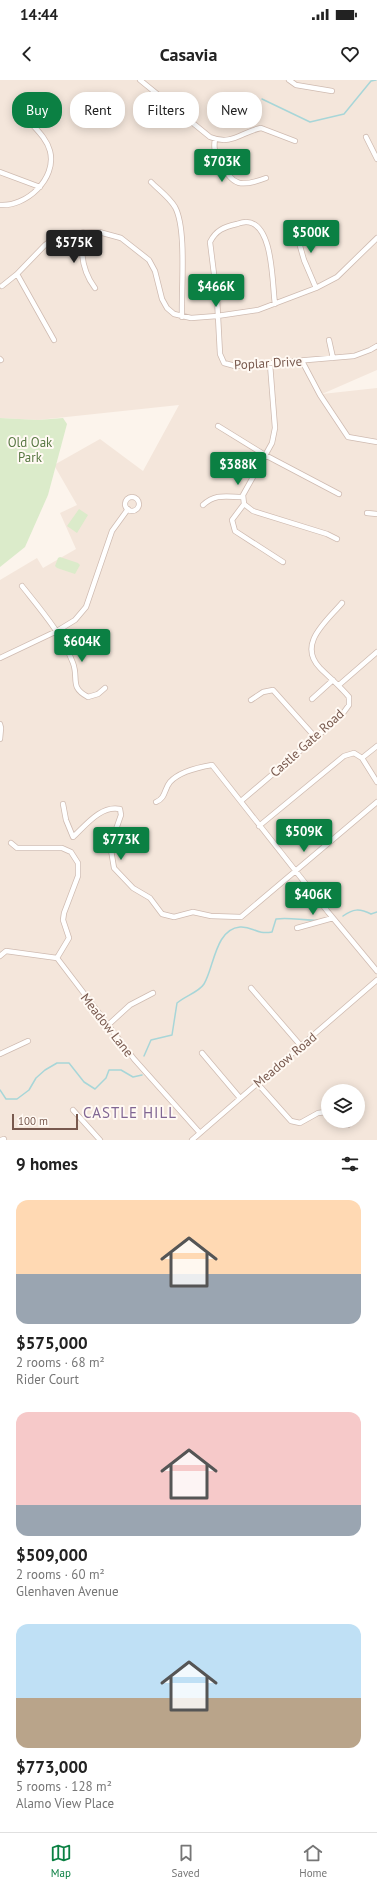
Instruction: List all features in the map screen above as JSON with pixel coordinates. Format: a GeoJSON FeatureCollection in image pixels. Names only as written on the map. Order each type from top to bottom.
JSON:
{"type":"FeatureCollection","features":[{"type":"Feature","properties":{"kind":"street"},"geometry":{"type":"LineString","coordinates":[[140,80],[210,137],[215,139],[229,140],[261,128],[295,141]]}},
{"type":"Feature","properties":{"kind":"street"},"geometry":{"type":"LineString","coordinates":[[288,80],[296,85],[332,90]]}},
{"type":"Feature","properties":{"kind":"street"},"geometry":{"type":"LineString","coordinates":[[0,205],[16,203],[28,197],[40,187],[47,175],[50,165],[50,152],[45,140],[35,128]]}},
{"type":"Feature","properties":{"kind":"street"},"geometry":{"type":"LineString","coordinates":[[366,137],[377,159]]}},
{"type":"Feature","properties":{"kind":"street"},"geometry":{"type":"LineString","coordinates":[[215,139],[214,149],[227,176],[234,181],[250,184],[266,178]]}},
{"type":"Feature","properties":{"kind":"street"},"geometry":{"type":"LineString","coordinates":[[0,172],[40,187]]}},
{"type":"Feature","properties":{"kind":"street"},"geometry":{"type":"LineString","coordinates":[[152,182],[172,203],[179,219],[182,257],[182,317]]}},
{"type":"Feature","properties":{"kind":"street","name":"Poplar Drive"},"geometry":{"type":"LineString","coordinates":[[275,304],[270,252],[260,230],[254,224],[246,222],[220,229],[214,234],[210,242],[217,298],[220,354],[224,363],[235,366],[354,356],[377,346]]}},
{"type":"Feature","properties":{"kind":"street"},"geometry":{"type":"LineString","coordinates":[[294,225],[304,260],[316,288]]}},
{"type":"Feature","properties":{"kind":"street"},"geometry":{"type":"LineString","coordinates":[[83,232],[81,243],[82,262],[90,281],[95,288]]}},
{"type":"Feature","properties":{"kind":"street"},"geometry":{"type":"LineString","coordinates":[[2,286],[17,274],[45,245],[56,237],[68,233],[83,232],[111,235],[121,238],[130,244],[152,265],[162,300],[167,308],[174,314],[182,317],[217,316],[258,310],[316,288],[337,277],[377,238]]}},
{"type":"Feature","properties":{"kind":"street"},"geometry":{"type":"LineString","coordinates":[[17,274],[54,340]]}},
{"type":"Feature","properties":{"kind":"street"},"geometry":{"type":"LineString","coordinates":[[330,340],[333,358]]}},
{"type":"Feature","properties":{"kind":"street"},"geometry":{"type":"LineString","coordinates":[[302,361],[320,395],[348,437],[377,442]]}},
{"type":"Feature","properties":{"kind":"street"},"geometry":{"type":"LineString","coordinates":[[270,364],[275,428],[272,443],[249,482],[243,497],[244,504],[253,511],[327,534],[337,539]]}},
{"type":"Feature","properties":{"kind":"street"},"geometry":{"type":"LineString","coordinates":[[218,426],[265,454],[339,494]]}},
{"type":"Feature","properties":{"kind":"street"},"geometry":{"type":"LineString","coordinates":[[203,505],[210,498],[243,497]]}},
{"type":"Feature","properties":{"kind":"street"},"geometry":{"type":"LineString","coordinates":[[244,504],[232,520],[235,531],[283,562]]}},
{"type":"Feature","properties":{"kind":"street"},"geometry":{"type":"LineString","coordinates":[[0,658],[57,631],[75,620],[86,607],[112,531],[128,509]]}},
{"type":"Feature","properties":{"kind":"street"},"geometry":{"type":"LineString","coordinates":[[367,513],[377,514]]}},
{"type":"Feature","properties":{"kind":"street"},"geometry":{"type":"LineString","coordinates":[[22,586],[57,631],[74,665],[75,686],[80,693],[88,697],[98,694],[104,688]]}},
{"type":"Feature","properties":{"kind":"street","name":"Castle Gate Road"},"geometry":{"type":"LineString","coordinates":[[241,801],[341,716],[349,705],[349,697],[339,685],[319,667],[310,648],[313,639],[320,628],[342,604]]}},
{"type":"Feature","properties":{"kind":"street"},"geometry":{"type":"LineString","coordinates":[[339,685],[377,652]]}},
{"type":"Feature","properties":{"kind":"street"},"geometry":{"type":"LineString","coordinates":[[312,699],[333,680]]}},
{"type":"Feature","properties":{"kind":"street"},"geometry":{"type":"LineString","coordinates":[[251,700],[263,692],[273,690],[316,738]]}},
{"type":"Feature","properties":{"kind":"street"},"geometry":{"type":"LineString","coordinates":[[0,724],[0,739]]}},
{"type":"Feature","properties":{"kind":"street"},"geometry":{"type":"LineString","coordinates":[[362,758],[377,746]]}},
{"type":"Feature","properties":{"kind":"street"},"geometry":{"type":"LineString","coordinates":[[259,826],[344,756],[354,753],[362,758],[377,782]]}},
{"type":"Feature","properties":{"kind":"street"},"geometry":{"type":"LineString","coordinates":[[156,802],[163,798],[166,789],[172,780],[194,769],[212,765],[259,826],[377,971]]}},
{"type":"Feature","properties":{"kind":"street"},"geometry":{"type":"LineString","coordinates":[[63,804],[66,820],[73,838],[103,810],[112,807],[120,809],[121,815],[114,835],[111,850],[114,868],[133,888],[150,898],[162,914],[174,917],[193,912],[211,916],[241,917],[377,802]]}},
{"type":"Feature","properties":{"kind":"street"},"geometry":{"type":"LineString","coordinates":[[0,956],[6,951],[57,958],[69,938],[63,920],[64,913],[78,876],[78,864],[71,852],[62,848],[17,848],[11,843]]}},
{"type":"Feature","properties":{"kind":"street"},"geometry":{"type":"LineString","coordinates":[[297,928],[333,918]]}},
{"type":"Feature","properties":{"kind":"street","name":"Meadow Lane"},"geometry":{"type":"LineString","coordinates":[[57,958],[107,1026],[134,1059],[200,1133]]}},
{"type":"Feature","properties":{"kind":"street","name":"Meadow Road"},"geometry":{"type":"LineString","coordinates":[[192,1140],[377,980]]}},
{"type":"Feature","properties":{"kind":"street"},"geometry":{"type":"LineString","coordinates":[[251,988],[301,1046]]}},
{"type":"Feature","properties":{"kind":"street"},"geometry":{"type":"LineString","coordinates":[[107,1026],[130,1005],[153,993]]}},
{"type":"Feature","properties":{"kind":"street"},"geometry":{"type":"LineString","coordinates":[[0,1054],[28,1041]]}},
{"type":"Feature","properties":{"kind":"street"},"geometry":{"type":"LineString","coordinates":[[202,1053],[240,1098]]}},
{"type":"Feature","properties":{"kind":"street"},"geometry":{"type":"LineString","coordinates":[[257,1083],[291,1121],[300,1123],[321,1113]]}},
{"type":"Feature","properties":{"kind":"street"},"geometry":{"type":"LineString","coordinates":[[73,1110],[100,1140]]}},
{"type":"Feature","properties":{"kind":"shaded area"},"geometry":{"type":"Polygon","coordinates":[[[0,80],[377,80],[377,370],[322,394],[377,388],[377,1140],[0,1140],[0,580],[37,558],[43,568],[76,549],[60,513],[77,505],[54,465],[100,439],[143,471],[179,405],[38,420],[0,418],[0,80]]]}},
{"type":"Feature","properties":{"kind":"green space","name":"Old Oak Park"},"geometry":{"type":"Polygon","coordinates":[[[0,418],[38,420],[63,418],[67,424],[48,495],[25,547],[0,567],[0,418]]]}},
{"type":"Feature","properties":{"kind":"green space"},"geometry":{"type":"Polygon","coordinates":[[[79,509],[88,515],[77,533],[67,526],[79,509]]]}},
{"type":"Feature","properties":{"kind":"green space"},"geometry":{"type":"Polygon","coordinates":[[[60,557],[80,565],[75,574],[55,566],[58,558],[60,557]]]}},
{"type":"Feature","properties":{"kind":"waterway"},"geometry":{"type":"LineString","coordinates":[[262,99],[310,122],[344,114],[371,81],[376,80]]}},
{"type":"Feature","properties":{"kind":"waterway"},"geometry":{"type":"LineString","coordinates":[[343,916],[356,910],[371,914],[377,912]]}},
{"type":"Feature","properties":{"kind":"waterway"},"geometry":{"type":"LineString","coordinates":[[144,1056],[151,1040],[172,1035],[177,1003],[202,987],[216,950],[225,934],[232,929],[240,927],[267,933],[272,932],[276,919],[287,918],[319,920]]}},
{"type":"Feature","properties":{"kind":"waterway"},"geometry":{"type":"LineString","coordinates":[[0,1090],[6,1099],[17,1099],[29,1090],[36,1078],[45,1070],[57,1063],[69,1063],[84,1082],[95,1089],[106,1078],[109,1070],[121,1070],[133,1077],[142,1075]]}},
{"type":"Feature","properties":{"kind":"district","name":"CASTLE HILL"},"geometry":{"type":"Point","coordinates":[130,1112]}}]}
